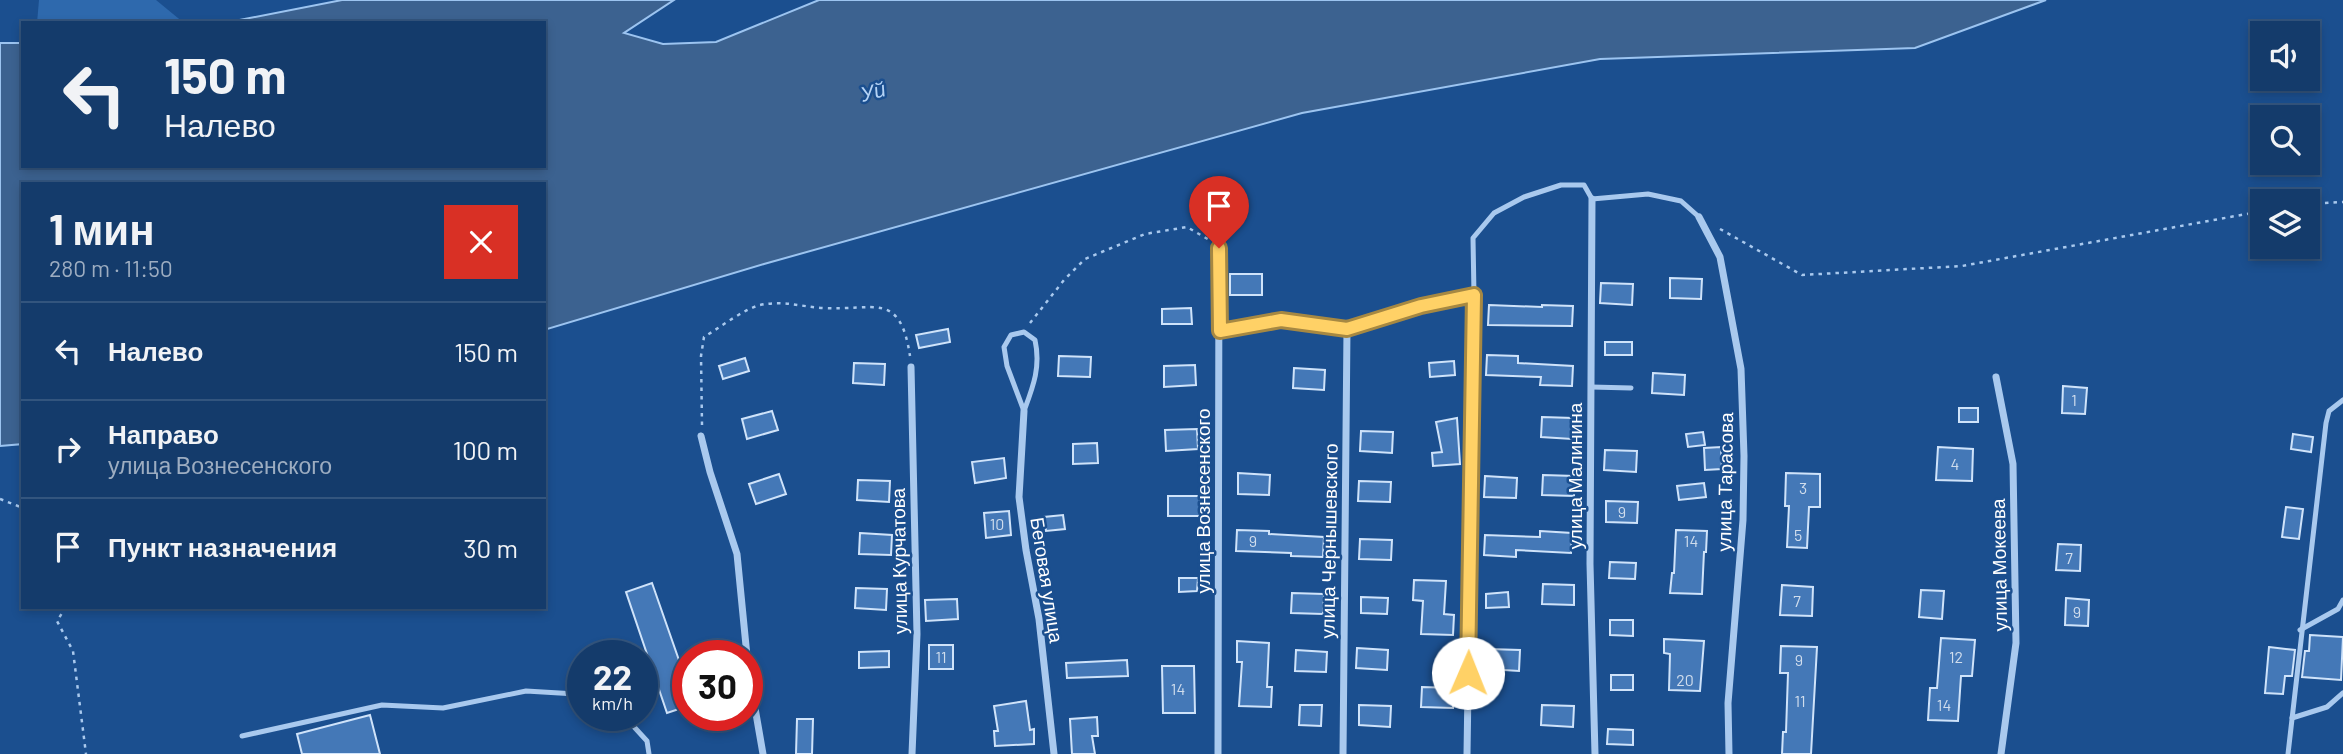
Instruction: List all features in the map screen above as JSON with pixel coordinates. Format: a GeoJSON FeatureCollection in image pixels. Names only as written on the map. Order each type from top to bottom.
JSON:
{"type":"FeatureCollection","features":[{"type":"Feature","properties":{"kind":"street","name":"улица Малинина"},"geometry":{"type":"LineString","coordinates":[[1592,199],[1590,564],[1595,754]]}},
{"type":"Feature","properties":{"kind":"street","name":"улица Тарасова"},"geometry":{"type":"LineString","coordinates":[[1699,217],[1720,257],[1741,369],[1743,520],[1728,703],[1729,754]]}},
{"type":"Feature","properties":{"kind":"street","name":"улица Вознесенского"},"geometry":{"type":"LineString","coordinates":[[1218,754],[1219,248]]}},
{"type":"Feature","properties":{"kind":"street"},"geometry":{"type":"LineString","coordinates":[[1467,754],[1474,295]]}},
{"type":"Feature","properties":{"kind":"street","name":"улица Чернышевского"},"geometry":{"type":"LineString","coordinates":[[1343,754],[1347,329]]}},
{"type":"Feature","properties":{"kind":"street","name":"улица Курчатова"},"geometry":{"type":"LineString","coordinates":[[911,367],[916,634],[912,754]]}},
{"type":"Feature","properties":{"kind":"street","name":"улица Мокеева"},"geometry":{"type":"LineString","coordinates":[[1996,377],[2013,464],[2016,629],[2001,754]]}},
{"type":"Feature","properties":{"kind":"street","name":"Беговая улица"},"geometry":{"type":"LineString","coordinates":[[1024,411],[1019,497],[1039,619],[1054,754]]}},
{"type":"Feature","properties":{"kind":"street"},"geometry":{"type":"LineString","coordinates":[[701,436],[737,555],[745,640]]}},
{"type":"Feature","properties":{"kind":"street"},"geometry":{"type":"LineString","coordinates":[[760,731],[764,754]]}},
{"type":"Feature","properties":{"kind":"lane"},"geometry":{"type":"LineString","coordinates":[[1220,331],[1281,320],[1347,329],[1421,306],[1474,295],[1474,238],[1494,213],[1524,197],[1561,185],[1584,186],[1592,199],[1648,194],[1681,201],[1699,217]]}},
{"type":"Feature","properties":{"kind":"lane"},"geometry":{"type":"LineString","coordinates":[[1024,331],[1035,340],[1039,357],[1036,380],[1024,411],[1003,348],[1011,335],[1024,331]]}},
{"type":"Feature","properties":{"kind":"lane"},"geometry":{"type":"LineString","coordinates":[[1591,387],[1631,388]]}},
{"type":"Feature","properties":{"kind":"lane"},"geometry":{"type":"LineString","coordinates":[[2288,754],[2300,630],[2326,423],[2329,411],[2343,400]]}},
{"type":"Feature","properties":{"kind":"lane"},"geometry":{"type":"LineString","coordinates":[[2300,630],[2338,609],[2343,600]]}},
{"type":"Feature","properties":{"kind":"lane"},"geometry":{"type":"LineString","coordinates":[[242,736],[382,705],[443,708],[526,691],[567,693]]}},
{"type":"Feature","properties":{"kind":"lane"},"geometry":{"type":"LineString","coordinates":[[2292,718],[2327,707],[2343,692]]}},
{"type":"Feature","properties":{"kind":"lane"},"geometry":{"type":"LineString","coordinates":[[638,731],[647,741],[649,754]]}},
{"type":"Feature","properties":{"kind":"path"},"geometry":{"type":"LineString","coordinates":[[2320,203],[2343,202]]}},
{"type":"Feature","properties":{"kind":"path"},"geometry":{"type":"LineString","coordinates":[[1699,217],[1802,275],[1962,266],[2250,213]]}},
{"type":"Feature","properties":{"kind":"path"},"geometry":{"type":"LineString","coordinates":[[1024,331],[1064,280],[1085,259],[1145,234],[1188,227],[1210,239],[1219,248]]}},
{"type":"Feature","properties":{"kind":"path"},"geometry":{"type":"LineString","coordinates":[[701,436],[704,337],[758,306],[793,303],[823,309],[880,306],[897,317],[907,337],[911,367]]}},
{"type":"Feature","properties":{"kind":"path"},"geometry":{"type":"LineString","coordinates":[[0,499],[21,507]]}},
{"type":"Feature","properties":{"kind":"path"},"geometry":{"type":"LineString","coordinates":[[64,609],[57,621],[73,651],[86,754]]}},
{"type":"Feature","properties":{"kind":"shaded area"},"geometry":{"type":"Polygon","coordinates":[[[39,0],[156,0],[182,21],[37,21],[39,0]]]}},
{"type":"Feature","properties":{"kind":"water","name":"Уй"},"geometry":{"type":"Polygon","coordinates":[[[342,0],[674,0],[624,33],[663,44],[716,42],[819,0],[2046,0],[1915,48],[1600,59],[1302,113],[764,264],[546,329],[546,182],[21,182],[21,444],[0,446],[0,43],[21,43],[21,168],[546,168],[546,21],[234,21],[342,0]]]}},
{"type":"Feature","properties":{"kind":"building"},"geometry":{"type":"Polygon","coordinates":[[[1230,274],[1262,274],[1262,295],[1230,295],[1230,274]]]}},
{"type":"Feature","properties":{"kind":"building"},"geometry":{"type":"Polygon","coordinates":[[[1670,278],[1702,279],[1701,299],[1670,298],[1670,278]]]}},
{"type":"Feature","properties":{"kind":"building"},"geometry":{"type":"Polygon","coordinates":[[[1601,283],[1633,284],[1632,305],[1600,303],[1601,283]]]}},
{"type":"Feature","properties":{"kind":"building"},"geometry":{"type":"Polygon","coordinates":[[[1489,305],[1573,306],[1572,326],[1488,325],[1489,305]]]}},
{"type":"Feature","properties":{"kind":"building"},"geometry":{"type":"Polygon","coordinates":[[[1191,308],[1192,324],[1162,324],[1162,309],[1191,308]]]}},
{"type":"Feature","properties":{"kind":"building"},"geometry":{"type":"Polygon","coordinates":[[[948,329],[950,342],[919,348],[916,335],[948,329]]]}},
{"type":"Feature","properties":{"kind":"building"},"geometry":{"type":"Polygon","coordinates":[[[1605,342],[1632,342],[1632,355],[1605,355],[1605,342]]]}},
{"type":"Feature","properties":{"kind":"building"},"geometry":{"type":"Polygon","coordinates":[[[1487,355],[1518,356],[1518,363],[1573,366],[1572,386],[1540,385],[1541,377],[1486,375],[1487,355]]]}},
{"type":"Feature","properties":{"kind":"building"},"geometry":{"type":"Polygon","coordinates":[[[1059,356],[1091,357],[1090,377],[1058,376],[1059,356]]]}},
{"type":"Feature","properties":{"kind":"building"},"geometry":{"type":"Polygon","coordinates":[[[745,358],[749,371],[723,379],[719,366],[745,358]]]}},
{"type":"Feature","properties":{"kind":"building"},"geometry":{"type":"Polygon","coordinates":[[[1454,361],[1455,375],[1430,377],[1429,363],[1454,361]]]}},
{"type":"Feature","properties":{"kind":"building"},"geometry":{"type":"Polygon","coordinates":[[[854,363],[885,364],[884,385],[853,383],[854,363]]]}},
{"type":"Feature","properties":{"kind":"building"},"geometry":{"type":"Polygon","coordinates":[[[1195,365],[1196,385],[1164,387],[1164,366],[1195,365]]]}},
{"type":"Feature","properties":{"kind":"building"},"geometry":{"type":"Polygon","coordinates":[[[1294,368],[1325,370],[1324,390],[1293,388],[1294,368]]]}},
{"type":"Feature","properties":{"kind":"building"},"geometry":{"type":"Polygon","coordinates":[[[1653,373],[1685,375],[1684,395],[1652,393],[1653,373]]]}},
{"type":"Feature","properties":{"kind":"building"},"geometry":{"type":"Polygon","coordinates":[[[2063,386],[2087,388],[2085,414],[2062,413],[2063,386]]]}},
{"type":"Feature","properties":{"kind":"building"},"geometry":{"type":"Polygon","coordinates":[[[1959,408],[1978,408],[1978,422],[1959,422],[1959,408]]]}},
{"type":"Feature","properties":{"kind":"building"},"geometry":{"type":"Polygon","coordinates":[[[772,411],[778,430],[747,439],[742,419],[772,411]]]}},
{"type":"Feature","properties":{"kind":"building"},"geometry":{"type":"Polygon","coordinates":[[[1542,417],[1573,418],[1572,439],[1541,437],[1542,417]]]}},
{"type":"Feature","properties":{"kind":"building"},"geometry":{"type":"Polygon","coordinates":[[[1457,418],[1460,464],[1433,466],[1432,453],[1442,452],[1436,422],[1457,418]]]}},
{"type":"Feature","properties":{"kind":"building"},"geometry":{"type":"Polygon","coordinates":[[[1197,429],[1198,449],[1166,451],[1165,430],[1197,429]]]}},
{"type":"Feature","properties":{"kind":"building"},"geometry":{"type":"Polygon","coordinates":[[[1361,431],[1393,432],[1392,453],[1360,451],[1361,431]]]}},
{"type":"Feature","properties":{"kind":"building"},"geometry":{"type":"Polygon","coordinates":[[[1703,432],[1705,445],[1688,447],[1686,434],[1703,432]]]}},
{"type":"Feature","properties":{"kind":"building"},"geometry":{"type":"Polygon","coordinates":[[[2293,434],[2313,437],[2311,452],[2291,449],[2293,434]]]}},
{"type":"Feature","properties":{"kind":"building"},"geometry":{"type":"Polygon","coordinates":[[[1097,443],[1098,463],[1073,464],[1073,444],[1097,443]]]}},
{"type":"Feature","properties":{"kind":"building"},"geometry":{"type":"Polygon","coordinates":[[[1721,447],[1722,469],[1705,470],[1704,448],[1721,447]]]}},
{"type":"Feature","properties":{"kind":"building"},"geometry":{"type":"Polygon","coordinates":[[[1938,447],[1973,449],[1972,481],[1936,480],[1938,447]]]}},
{"type":"Feature","properties":{"kind":"building"},"geometry":{"type":"Polygon","coordinates":[[[1605,450],[1637,451],[1636,472],[1604,470],[1605,450]]]}},
{"type":"Feature","properties":{"kind":"building"},"geometry":{"type":"Polygon","coordinates":[[[1004,458],[1006,478],[975,483],[972,462],[1004,458]]]}},
{"type":"Feature","properties":{"kind":"building"},"geometry":{"type":"Polygon","coordinates":[[[1238,473],[1270,475],[1269,495],[1238,494],[1238,473]]]}},
{"type":"Feature","properties":{"kind":"building"},"geometry":{"type":"Polygon","coordinates":[[[1786,473],[1820,474],[1820,507],[1809,507],[1807,548],[1787,547],[1789,506],[1785,506],[1786,473]]]}},
{"type":"Feature","properties":{"kind":"building"},"geometry":{"type":"Polygon","coordinates":[[[779,474],[786,494],[756,504],[749,484],[779,474]]]}},
{"type":"Feature","properties":{"kind":"building"},"geometry":{"type":"Polygon","coordinates":[[[1543,475],[1575,476],[1574,496],[1542,495],[1543,475]]]}},
{"type":"Feature","properties":{"kind":"building"},"geometry":{"type":"Polygon","coordinates":[[[1485,476],[1517,478],[1516,498],[1484,497],[1485,476]]]}},
{"type":"Feature","properties":{"kind":"building"},"geometry":{"type":"Polygon","coordinates":[[[858,480],[890,481],[889,502],[857,500],[858,480]]]}},
{"type":"Feature","properties":{"kind":"building"},"geometry":{"type":"Polygon","coordinates":[[[1359,481],[1391,482],[1390,502],[1358,501],[1359,481]]]}},
{"type":"Feature","properties":{"kind":"building"},"geometry":{"type":"Polygon","coordinates":[[[1704,483],[1706,497],[1679,500],[1677,486],[1704,483]]]}},
{"type":"Feature","properties":{"kind":"building"},"geometry":{"type":"Polygon","coordinates":[[[1168,496],[1200,496],[1200,516],[1168,516],[1168,496]]]}},
{"type":"Feature","properties":{"kind":"building"},"geometry":{"type":"Polygon","coordinates":[[[1606,501],[1638,502],[1637,523],[1606,522],[1606,501]]]}},
{"type":"Feature","properties":{"kind":"building"},"geometry":{"type":"Polygon","coordinates":[[[2286,507],[2303,509],[2299,539],[2282,537],[2286,507]]]}},
{"type":"Feature","properties":{"kind":"building"},"geometry":{"type":"Polygon","coordinates":[[[1009,511],[1011,535],[986,538],[984,513],[1009,511]]]}},
{"type":"Feature","properties":{"kind":"building"},"geometry":{"type":"Polygon","coordinates":[[[1063,515],[1065,529],[1046,531],[1044,517],[1063,515]]]}},
{"type":"Feature","properties":{"kind":"building"},"geometry":{"type":"Polygon","coordinates":[[[1237,530],[1324,537],[1323,557],[1236,551],[1237,530]]]}},
{"type":"Feature","properties":{"kind":"building"},"geometry":{"type":"Polygon","coordinates":[[[1676,530],[1707,531],[1702,594],[1670,593],[1676,530]]]}},
{"type":"Feature","properties":{"kind":"building"},"geometry":{"type":"Polygon","coordinates":[[[1540,531],[1572,533],[1571,553],[1516,550],[1516,557],[1484,555],[1485,535],[1540,537],[1540,531]]]}},
{"type":"Feature","properties":{"kind":"building"},"geometry":{"type":"Polygon","coordinates":[[[860,533],[892,535],[891,555],[859,554],[860,533]]]}},
{"type":"Feature","properties":{"kind":"building"},"geometry":{"type":"Polygon","coordinates":[[[1360,539],[1392,540],[1391,560],[1359,559],[1360,539]]]}},
{"type":"Feature","properties":{"kind":"building"},"geometry":{"type":"Polygon","coordinates":[[[2058,544],[2081,545],[2080,571],[2056,570],[2058,544]]]}},
{"type":"Feature","properties":{"kind":"building"},"geometry":{"type":"Polygon","coordinates":[[[1610,562],[1636,563],[1635,579],[1609,578],[1610,562]]]}},
{"type":"Feature","properties":{"kind":"building"},"geometry":{"type":"Polygon","coordinates":[[[1179,578],[1198,578],[1197,591],[1179,592],[1179,578]]]}},
{"type":"Feature","properties":{"kind":"building"},"geometry":{"type":"Polygon","coordinates":[[[1414,580],[1446,581],[1444,614],[1454,615],[1453,635],[1421,634],[1423,601],[1413,600],[1414,580]]]}},
{"type":"Feature","properties":{"kind":"building"},"geometry":{"type":"Polygon","coordinates":[[[652,583],[672,640],[672,711],[667,713],[658,686],[658,640],[642,640],[626,592],[652,583]]]}},
{"type":"Feature","properties":{"kind":"building"},"geometry":{"type":"Polygon","coordinates":[[[1543,584],[1574,585],[1574,605],[1542,604],[1543,584]]]}},
{"type":"Feature","properties":{"kind":"building"},"geometry":{"type":"Polygon","coordinates":[[[1782,585],[1813,587],[1812,616],[1780,615],[1782,585]]]}},
{"type":"Feature","properties":{"kind":"building"},"geometry":{"type":"Polygon","coordinates":[[[856,588],[887,589],[886,610],[855,608],[856,588]]]}},
{"type":"Feature","properties":{"kind":"building"},"geometry":{"type":"Polygon","coordinates":[[[1921,590],[1944,591],[1942,619],[1919,617],[1921,590]]]}},
{"type":"Feature","properties":{"kind":"building"},"geometry":{"type":"Polygon","coordinates":[[[1508,592],[1509,607],[1486,608],[1486,594],[1508,592]]]}},
{"type":"Feature","properties":{"kind":"building"},"geometry":{"type":"Polygon","coordinates":[[[1292,593],[1324,594],[1323,614],[1291,613],[1292,593]]]}},
{"type":"Feature","properties":{"kind":"building"},"geometry":{"type":"Polygon","coordinates":[[[1361,597],[1388,598],[1387,614],[1361,613],[1361,597]]]}},
{"type":"Feature","properties":{"kind":"building"},"geometry":{"type":"Polygon","coordinates":[[[2066,598],[2089,600],[2088,626],[2065,625],[2066,598]]]}},
{"type":"Feature","properties":{"kind":"building"},"geometry":{"type":"Polygon","coordinates":[[[957,599],[958,619],[926,621],[925,600],[957,599]]]}},
{"type":"Feature","properties":{"kind":"building"},"geometry":{"type":"Polygon","coordinates":[[[1610,620],[1633,620],[1633,636],[1610,635],[1610,620]]]}},
{"type":"Feature","properties":{"kind":"building"},"geometry":{"type":"Polygon","coordinates":[[[2310,635],[2343,637],[2341,680],[2302,677],[2310,635]]]}},
{"type":"Feature","properties":{"kind":"building"},"geometry":{"type":"Polygon","coordinates":[[[1941,638],[1975,640],[1972,676],[1961,676],[1958,721],[1928,720],[1930,688],[1937,688],[1941,638]]]}},
{"type":"Feature","properties":{"kind":"building"},"geometry":{"type":"Polygon","coordinates":[[[1664,639],[1704,641],[1700,691],[1669,690],[1670,654],[1664,653],[1664,639]]]}},
{"type":"Feature","properties":{"kind":"building"},"geometry":{"type":"Polygon","coordinates":[[[1237,641],[1269,643],[1267,687],[1272,687],[1271,707],[1239,706],[1242,662],[1237,662],[1237,641]]]}},
{"type":"Feature","properties":{"kind":"building"},"geometry":{"type":"Polygon","coordinates":[[[929,645],[953,645],[953,669],[929,669],[929,645]]]}},
{"type":"Feature","properties":{"kind":"building"},"geometry":{"type":"Polygon","coordinates":[[[1781,646],[1817,647],[1811,754],[1782,754],[1783,732],[1786,732],[1788,673],[1780,673],[1781,646]]]}},
{"type":"Feature","properties":{"kind":"building"},"geometry":{"type":"Polygon","coordinates":[[[2269,647],[2295,650],[2292,676],[2285,676],[2283,694],[2265,693],[2269,647]]]}},
{"type":"Feature","properties":{"kind":"building"},"geometry":{"type":"Polygon","coordinates":[[[1357,648],[1388,650],[1387,670],[1356,668],[1357,648]]]}},
{"type":"Feature","properties":{"kind":"building"},"geometry":{"type":"Polygon","coordinates":[[[1488,649],[1520,650],[1519,671],[1488,669],[1488,649]]]}},
{"type":"Feature","properties":{"kind":"building"},"geometry":{"type":"Polygon","coordinates":[[[1296,650],[1327,652],[1326,672],[1295,671],[1296,650]]]}},
{"type":"Feature","properties":{"kind":"building"},"geometry":{"type":"Polygon","coordinates":[[[889,651],[889,667],[859,668],[859,652],[889,651]]]}},
{"type":"Feature","properties":{"kind":"building"},"geometry":{"type":"Polygon","coordinates":[[[1127,660],[1128,676],[1067,678],[1066,663],[1127,660]]]}},
{"type":"Feature","properties":{"kind":"building"},"geometry":{"type":"Polygon","coordinates":[[[1162,666],[1194,666],[1195,713],[1163,713],[1162,666]]]}},
{"type":"Feature","properties":{"kind":"building"},"geometry":{"type":"Polygon","coordinates":[[[1611,675],[1633,675],[1633,690],[1611,690],[1611,675]]]}},
{"type":"Feature","properties":{"kind":"building"},"geometry":{"type":"Polygon","coordinates":[[[1422,687],[1453,688],[1453,708],[1421,707],[1422,687]]]}},
{"type":"Feature","properties":{"kind":"building"},"geometry":{"type":"Polygon","coordinates":[[[1026,701],[1030,730],[1034,729],[1034,744],[995,746],[994,731],[998,731],[994,706],[1026,701]]]}},
{"type":"Feature","properties":{"kind":"building"},"geometry":{"type":"Polygon","coordinates":[[[1300,705],[1322,705],[1321,726],[1299,725],[1300,705]]]}},
{"type":"Feature","properties":{"kind":"building"},"geometry":{"type":"Polygon","coordinates":[[[1359,705],[1391,706],[1390,727],[1359,725],[1359,705]]]}},
{"type":"Feature","properties":{"kind":"building"},"geometry":{"type":"Polygon","coordinates":[[[1542,705],[1574,706],[1573,727],[1541,725],[1542,705]]]}},
{"type":"Feature","properties":{"kind":"building"},"geometry":{"type":"Polygon","coordinates":[[[370,715],[380,754],[302,754],[297,734],[370,715]]]}},
{"type":"Feature","properties":{"kind":"building"},"geometry":{"type":"Polygon","coordinates":[[[1097,717],[1098,736],[1092,736],[1095,754],[1072,754],[1070,719],[1097,717]]]}},
{"type":"Feature","properties":{"kind":"building"},"geometry":{"type":"Polygon","coordinates":[[[797,719],[813,719],[812,754],[796,754],[797,719]]]}},
{"type":"Feature","properties":{"kind":"building"},"geometry":{"type":"Polygon","coordinates":[[[1608,729],[1633,730],[1633,745],[1607,744],[1608,729]]]}},
{"type":"Feature","properties":{"kind":"route"},"geometry":{"type":"LineString","coordinates":[[1219,248],[1220,331],[1281,320],[1347,329],[1421,306],[1474,295],[1468,673]]}}]}
